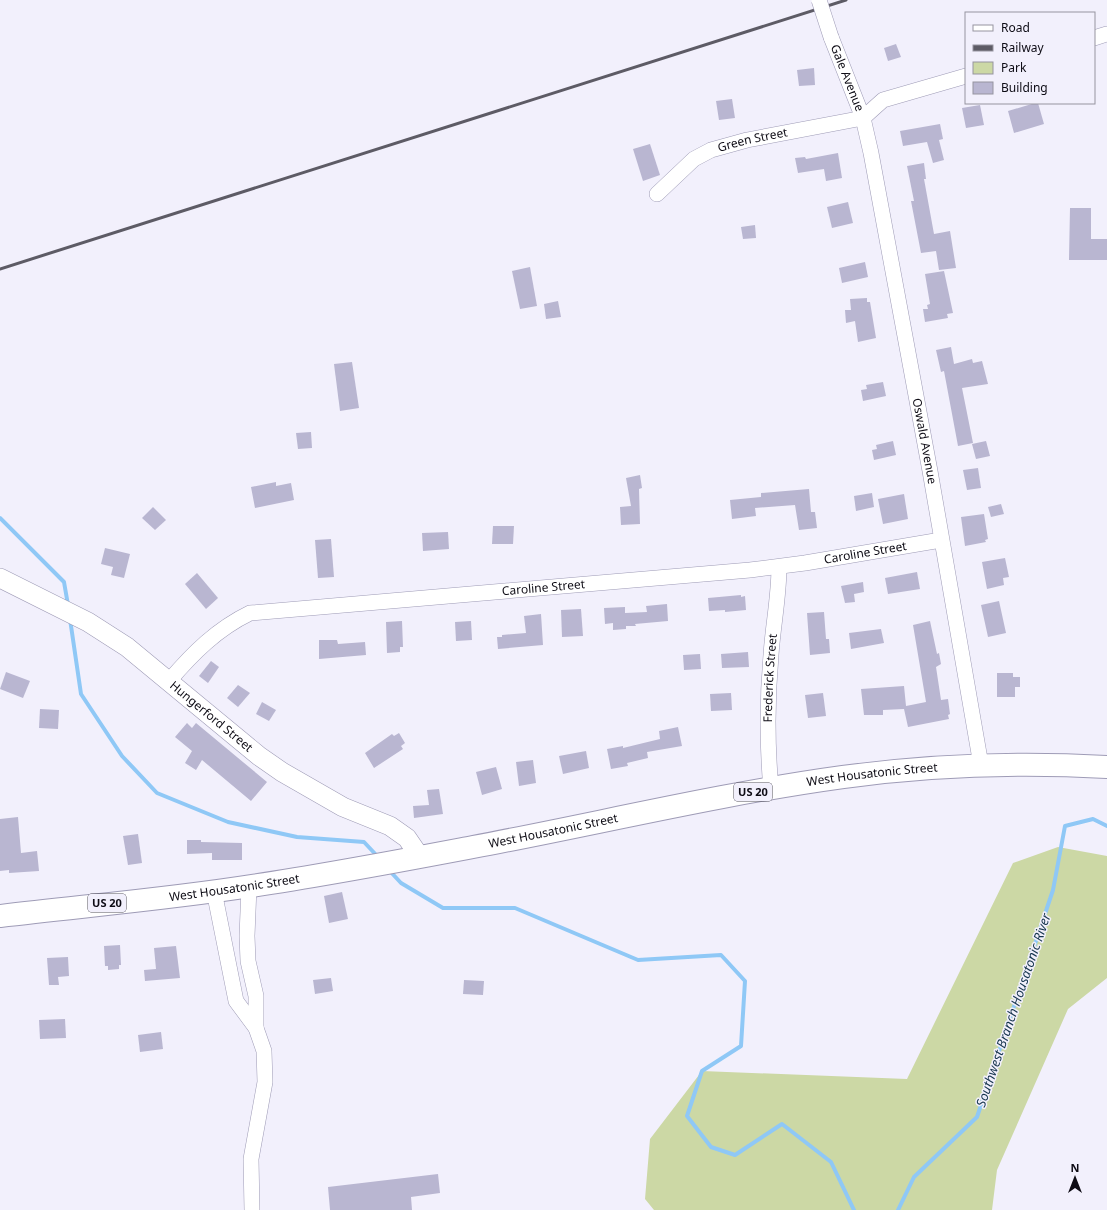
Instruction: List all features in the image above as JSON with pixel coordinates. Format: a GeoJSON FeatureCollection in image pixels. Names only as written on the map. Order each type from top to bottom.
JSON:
{"type":"FeatureCollection","features":[{"type":"Feature","properties":{"kind":"highway","name":"West Housatonic Street"},"geometry":{"type":"LineString","coordinates":[[0,916],[249,887],[412,858],[841,777],[891,771],[981,765],[1033,764],[1107,767]]}},
{"type":"Feature","properties":{"kind":"street","name":"Gale Avenue"},"geometry":{"type":"LineString","coordinates":[[819,0],[831,37],[863,118],[883,100],[965,76]]}},
{"type":"Feature","properties":{"kind":"street"},"geometry":{"type":"LineString","coordinates":[[1095,38],[1107,34]]}},
{"type":"Feature","properties":{"kind":"street","name":"Green Street"},"geometry":{"type":"LineString","coordinates":[[657,194],[694,158],[711,150],[747,140],[863,118]]}},
{"type":"Feature","properties":{"kind":"street","name":"Oswald Avenue"},"geometry":{"type":"LineString","coordinates":[[863,118],[880,200],[942,540],[981,765]]}},
{"type":"Feature","properties":{"kind":"street","name":"Caroline Street"},"geometry":{"type":"LineString","coordinates":[[169,681],[208,640],[229,624],[250,613],[779,567],[942,540]]}},
{"type":"Feature","properties":{"kind":"street","name":"Frederick Street"},"geometry":{"type":"LineString","coordinates":[[771,789],[767,721],[770,656],[778,589],[779,567]]}},
{"type":"Feature","properties":{"kind":"street","name":"Hungerford Street"},"geometry":{"type":"LineString","coordinates":[[0,578],[88,622],[127,647],[259,756],[323,796],[349,809],[390,826],[407,838],[412,858]]}},
{"type":"Feature","properties":{"kind":"street"},"geometry":{"type":"LineString","coordinates":[[249,887],[247,936],[248,961],[256,996],[256,1028]]}},
{"type":"Feature","properties":{"kind":"street"},"geometry":{"type":"LineString","coordinates":[[214,891],[236,1001],[256,1028],[264,1051],[265,1082],[251,1159],[252,1210]]}},
{"type":"Feature","properties":{"kind":"green space"},"geometry":{"type":"Polygon","coordinates":[[[1058,847],[1107,856],[1107,978],[1068,1009],[997,1170],[992,1210],[654,1210],[645,1199],[650,1139],[702,1071],[907,1079],[1013,863],[1058,847]]]}},
{"type":"Feature","properties":{"kind":"building"},"geometry":{"type":"Polygon","coordinates":[[[896,44],[901,57],[888,61],[884,48],[896,44]]]}},
{"type":"Feature","properties":{"kind":"building"},"geometry":{"type":"Polygon","coordinates":[[[814,68],[815,85],[799,86],[797,70],[814,68]]]}},
{"type":"Feature","properties":{"kind":"building"},"geometry":{"type":"Polygon","coordinates":[[[732,99],[735,118],[719,120],[716,101],[732,99]]]}},
{"type":"Feature","properties":{"kind":"building"},"geometry":{"type":"Polygon","coordinates":[[[1032,104],[1038,104],[1044,124],[1014,133],[1008,111],[1032,104]]]}},
{"type":"Feature","properties":{"kind":"building"},"geometry":{"type":"Polygon","coordinates":[[[980,105],[984,125],[966,128],[962,108],[980,105]]]}},
{"type":"Feature","properties":{"kind":"building"},"geometry":{"type":"Polygon","coordinates":[[[940,124],[943,139],[939,140],[944,160],[933,163],[927,142],[903,146],[900,131],[940,124]]]}},
{"type":"Feature","properties":{"kind":"building"},"geometry":{"type":"Polygon","coordinates":[[[650,144],[660,175],[643,181],[633,149],[650,144]]]}},
{"type":"Feature","properties":{"kind":"building"},"geometry":{"type":"Polygon","coordinates":[[[838,153],[842,178],[826,181],[824,169],[798,173],[795,158],[805,157],[806,159],[838,153]]]}},
{"type":"Feature","properties":{"kind":"building"},"geometry":{"type":"Polygon","coordinates":[[[924,163],[926,179],[924,179],[934,234],[950,231],[956,268],[939,270],[936,251],[921,253],[911,201],[914,201],[907,166],[924,163]]]}},
{"type":"Feature","properties":{"kind":"building"},"geometry":{"type":"Polygon","coordinates":[[[848,202],[853,223],[832,228],[827,207],[848,202]]]}},
{"type":"Feature","properties":{"kind":"building"},"geometry":{"type":"Polygon","coordinates":[[[1070,208],[1091,208],[1091,239],[1107,239],[1107,260],[1069,260],[1070,208]]]}},
{"type":"Feature","properties":{"kind":"building"},"geometry":{"type":"Polygon","coordinates":[[[755,225],[756,238],[743,239],[741,227],[755,225]]]}},
{"type":"Feature","properties":{"kind":"building"},"geometry":{"type":"Polygon","coordinates":[[[865,262],[868,277],[842,283],[839,268],[865,262]]]}},
{"type":"Feature","properties":{"kind":"building"},"geometry":{"type":"Polygon","coordinates":[[[530,267],[537,306],[520,309],[512,271],[530,267]]]}},
{"type":"Feature","properties":{"kind":"building"},"geometry":{"type":"Polygon","coordinates":[[[944,271],[953,313],[947,314],[948,318],[925,322],[923,309],[928,309],[927,305],[930,304],[925,274],[944,271]]]}},
{"type":"Feature","properties":{"kind":"building"},"geometry":{"type":"Polygon","coordinates":[[[867,298],[867,302],[870,302],[876,338],[858,342],[855,321],[846,323],[845,310],[851,310],[850,299],[867,298]]]}},
{"type":"Feature","properties":{"kind":"building"},"geometry":{"type":"Polygon","coordinates":[[[558,301],[561,317],[546,319],[544,304],[558,301]]]}},
{"type":"Feature","properties":{"kind":"building"},"geometry":{"type":"Polygon","coordinates":[[[951,347],[954,364],[972,359],[973,363],[982,361],[988,384],[962,388],[973,443],[958,446],[944,371],[941,372],[936,350],[951,347]]]}},
{"type":"Feature","properties":{"kind":"building"},"geometry":{"type":"Polygon","coordinates":[[[352,362],[359,408],[340,411],[334,364],[352,362]]]}},
{"type":"Feature","properties":{"kind":"building"},"geometry":{"type":"Polygon","coordinates":[[[883,382],[886,396],[863,401],[861,390],[867,389],[866,385],[883,382]]]}},
{"type":"Feature","properties":{"kind":"building"},"geometry":{"type":"Polygon","coordinates":[[[311,432],[312,448],[298,449],[296,433],[311,432]]]}},
{"type":"Feature","properties":{"kind":"building"},"geometry":{"type":"Polygon","coordinates":[[[893,441],[896,455],[874,460],[872,450],[877,449],[876,445],[893,441]]]}},
{"type":"Feature","properties":{"kind":"building"},"geometry":{"type":"Polygon","coordinates":[[[986,441],[990,456],[976,459],[972,444],[986,441]]]}},
{"type":"Feature","properties":{"kind":"building"},"geometry":{"type":"Polygon","coordinates":[[[978,468],[981,488],[967,490],[963,470],[978,468]]]}},
{"type":"Feature","properties":{"kind":"building"},"geometry":{"type":"Polygon","coordinates":[[[640,475],[642,488],[639,489],[640,524],[621,525],[620,507],[631,506],[626,478],[640,475]]]}},
{"type":"Feature","properties":{"kind":"building"},"geometry":{"type":"Polygon","coordinates":[[[276,482],[276,486],[291,483],[294,500],[255,508],[251,487],[276,482]]]}},
{"type":"Feature","properties":{"kind":"building"},"geometry":{"type":"Polygon","coordinates":[[[809,489],[811,512],[815,512],[817,528],[799,530],[795,505],[755,508],[756,516],[732,519],[730,500],[761,497],[761,493],[809,489]]]}},
{"type":"Feature","properties":{"kind":"building"},"geometry":{"type":"Polygon","coordinates":[[[872,493],[874,507],[856,511],[854,496],[872,493]]]}},
{"type":"Feature","properties":{"kind":"building"},"geometry":{"type":"Polygon","coordinates":[[[904,494],[908,519],[883,524],[878,499],[904,494]]]}},
{"type":"Feature","properties":{"kind":"building"},"geometry":{"type":"Polygon","coordinates":[[[1001,504],[1004,514],[991,517],[988,507],[1001,504]]]}},
{"type":"Feature","properties":{"kind":"building"},"geometry":{"type":"Polygon","coordinates":[[[153,507],[166,520],[155,530],[142,518],[153,507]]]}},
{"type":"Feature","properties":{"kind":"building"},"geometry":{"type":"Polygon","coordinates":[[[984,514],[988,539],[985,540],[986,542],[965,546],[961,517],[984,514]]]}},
{"type":"Feature","properties":{"kind":"building"},"geometry":{"type":"Polygon","coordinates":[[[493,526],[514,526],[513,544],[492,544],[493,526]]]}},
{"type":"Feature","properties":{"kind":"building"},"geometry":{"type":"Polygon","coordinates":[[[448,532],[449,549],[423,551],[422,533],[448,532]]]}},
{"type":"Feature","properties":{"kind":"building"},"geometry":{"type":"Polygon","coordinates":[[[331,539],[334,577],[318,578],[315,540],[331,539]]]}},
{"type":"Feature","properties":{"kind":"building"},"geometry":{"type":"Polygon","coordinates":[[[105,548],[130,554],[124,578],[111,575],[113,567],[101,564],[105,548]]]}},
{"type":"Feature","properties":{"kind":"building"},"geometry":{"type":"Polygon","coordinates":[[[1005,558],[1009,577],[1003,578],[1004,585],[987,589],[982,562],[1005,558]]]}},
{"type":"Feature","properties":{"kind":"building"},"geometry":{"type":"Polygon","coordinates":[[[917,572],[920,589],[888,594],[885,578],[917,572]]]}},
{"type":"Feature","properties":{"kind":"building"},"geometry":{"type":"Polygon","coordinates":[[[197,573],[218,598],[206,609],[185,584],[197,573]]]}},
{"type":"Feature","properties":{"kind":"building"},"geometry":{"type":"Polygon","coordinates":[[[863,582],[864,592],[854,594],[855,602],[845,603],[841,586],[863,582]]]}},
{"type":"Feature","properties":{"kind":"building"},"geometry":{"type":"Polygon","coordinates":[[[741,595],[741,597],[745,596],[746,610],[725,612],[725,610],[709,611],[708,598],[741,595]]]}},
{"type":"Feature","properties":{"kind":"building"},"geometry":{"type":"Polygon","coordinates":[[[999,601],[1006,633],[988,637],[981,605],[999,601]]]}},
{"type":"Feature","properties":{"kind":"building"},"geometry":{"type":"Polygon","coordinates":[[[667,604],[668,621],[635,624],[636,626],[626,626],[626,629],[613,630],[613,623],[605,624],[604,608],[625,607],[625,613],[647,612],[646,606],[667,604]]]}},
{"type":"Feature","properties":{"kind":"building"},"geometry":{"type":"Polygon","coordinates":[[[581,609],[583,636],[562,637],[561,610],[581,609]]]}},
{"type":"Feature","properties":{"kind":"building"},"geometry":{"type":"Polygon","coordinates":[[[824,612],[826,639],[829,639],[830,653],[810,655],[807,613],[824,612]]]}},
{"type":"Feature","properties":{"kind":"building"},"geometry":{"type":"Polygon","coordinates":[[[541,614],[543,645],[498,649],[497,637],[502,637],[502,635],[526,633],[524,616],[541,614]]]}},
{"type":"Feature","properties":{"kind":"building"},"geometry":{"type":"Polygon","coordinates":[[[402,621],[403,647],[400,647],[400,652],[387,653],[386,622],[402,621]]]}},
{"type":"Feature","properties":{"kind":"building"},"geometry":{"type":"Polygon","coordinates":[[[471,621],[472,640],[456,641],[455,622],[471,621]]]}},
{"type":"Feature","properties":{"kind":"building"},"geometry":{"type":"Polygon","coordinates":[[[930,621],[937,654],[939,653],[941,664],[936,667],[941,700],[948,699],[950,714],[948,715],[949,719],[908,727],[904,709],[883,710],[883,715],[864,715],[861,689],[904,686],[906,706],[926,702],[913,625],[930,621]]]}},
{"type":"Feature","properties":{"kind":"building"},"geometry":{"type":"Polygon","coordinates":[[[881,629],[884,643],[851,649],[849,633],[881,629]]]}},
{"type":"Feature","properties":{"kind":"building"},"geometry":{"type":"Polygon","coordinates":[[[319,640],[337,640],[338,644],[365,642],[366,655],[319,659],[319,640]]]}},
{"type":"Feature","properties":{"kind":"building"},"geometry":{"type":"Polygon","coordinates":[[[748,652],[749,667],[722,668],[721,654],[748,652]]]}},
{"type":"Feature","properties":{"kind":"building"},"geometry":{"type":"Polygon","coordinates":[[[700,654],[701,669],[684,670],[683,655],[700,654]]]}},
{"type":"Feature","properties":{"kind":"building"},"geometry":{"type":"Polygon","coordinates":[[[211,661],[219,667],[208,683],[199,676],[211,661]]]}},
{"type":"Feature","properties":{"kind":"building"},"geometry":{"type":"Polygon","coordinates":[[[6,672],[30,681],[23,698],[0,689],[6,672]]]}},
{"type":"Feature","properties":{"kind":"building"},"geometry":{"type":"Polygon","coordinates":[[[997,673],[1013,673],[1013,677],[1020,677],[1020,687],[1015,687],[1015,697],[997,697],[997,673]]]}},
{"type":"Feature","properties":{"kind":"building"},"geometry":{"type":"Polygon","coordinates":[[[238,685],[250,693],[238,707],[227,698],[238,685]]]}},
{"type":"Feature","properties":{"kind":"building"},"geometry":{"type":"Polygon","coordinates":[[[731,693],[732,710],[711,711],[710,694],[731,693]]]}},
{"type":"Feature","properties":{"kind":"building"},"geometry":{"type":"Polygon","coordinates":[[[823,693],[826,716],[808,718],[805,695],[823,693]]]}},
{"type":"Feature","properties":{"kind":"building"},"geometry":{"type":"Polygon","coordinates":[[[262,702],[276,710],[269,721],[256,714],[262,702]]]}},
{"type":"Feature","properties":{"kind":"building"},"geometry":{"type":"Polygon","coordinates":[[[40,709],[59,710],[58,729],[39,728],[40,709]]]}},
{"type":"Feature","properties":{"kind":"building"},"geometry":{"type":"Polygon","coordinates":[[[187,723],[192,728],[196,723],[267,782],[251,801],[202,760],[196,770],[185,763],[192,751],[175,737],[187,723]]]}},
{"type":"Feature","properties":{"kind":"building"},"geometry":{"type":"Polygon","coordinates":[[[678,727],[682,746],[647,752],[648,758],[627,763],[628,766],[611,769],[607,749],[623,746],[623,748],[660,739],[659,731],[678,727]]]}},
{"type":"Feature","properties":{"kind":"building"},"geometry":{"type":"Polygon","coordinates":[[[399,733],[405,743],[401,746],[403,749],[374,768],[365,753],[392,734],[394,736],[399,733]]]}},
{"type":"Feature","properties":{"kind":"building"},"geometry":{"type":"Polygon","coordinates":[[[586,751],[589,768],[563,774],[559,756],[586,751]]]}},
{"type":"Feature","properties":{"kind":"building"},"geometry":{"type":"Polygon","coordinates":[[[533,760],[536,783],[519,786],[516,762],[533,760]]]}},
{"type":"Feature","properties":{"kind":"building"},"geometry":{"type":"Polygon","coordinates":[[[496,767],[502,789],[482,795],[476,772],[496,767]]]}},
{"type":"Feature","properties":{"kind":"building"},"geometry":{"type":"Polygon","coordinates":[[[439,789],[443,814],[414,818],[413,806],[429,805],[427,790],[439,789]]]}},
{"type":"Feature","properties":{"kind":"building"},"geometry":{"type":"Polygon","coordinates":[[[18,817],[21,853],[37,851],[39,871],[9,873],[9,870],[0,871],[0,819],[18,817]]]}},
{"type":"Feature","properties":{"kind":"building"},"geometry":{"type":"Polygon","coordinates":[[[138,834],[142,863],[128,865],[123,836],[138,834]]]}},
{"type":"Feature","properties":{"kind":"building"},"geometry":{"type":"Polygon","coordinates":[[[187,840],[201,840],[201,842],[242,843],[242,860],[212,860],[212,853],[187,854],[187,840]]]}},
{"type":"Feature","properties":{"kind":"building"},"geometry":{"type":"Polygon","coordinates":[[[342,892],[348,919],[329,923],[324,896],[342,892]]]}},
{"type":"Feature","properties":{"kind":"building"},"geometry":{"type":"Polygon","coordinates":[[[120,945],[121,965],[119,965],[119,969],[108,970],[108,966],[105,966],[104,946],[120,945]]]}},
{"type":"Feature","properties":{"kind":"building"},"geometry":{"type":"Polygon","coordinates":[[[176,946],[180,978],[145,981],[144,970],[156,969],[154,948],[176,946]]]}},
{"type":"Feature","properties":{"kind":"building"},"geometry":{"type":"Polygon","coordinates":[[[68,957],[69,976],[58,977],[59,985],[49,985],[47,958],[68,957]]]}},
{"type":"Feature","properties":{"kind":"building"},"geometry":{"type":"Polygon","coordinates":[[[331,978],[333,991],[315,994],[313,980],[331,978]]]}},
{"type":"Feature","properties":{"kind":"building"},"geometry":{"type":"Polygon","coordinates":[[[464,980],[484,981],[483,995],[463,994],[464,980]]]}},
{"type":"Feature","properties":{"kind":"building"},"geometry":{"type":"Polygon","coordinates":[[[65,1019],[66,1038],[40,1039],[39,1020],[65,1019]]]}},
{"type":"Feature","properties":{"kind":"building"},"geometry":{"type":"Polygon","coordinates":[[[161,1032],[163,1049],[140,1052],[138,1035],[161,1032]]]}},
{"type":"Feature","properties":{"kind":"building"},"geometry":{"type":"Polygon","coordinates":[[[438,1174],[440,1193],[411,1197],[412,1210],[330,1210],[328,1187],[438,1174]]]}},
{"type":"Feature","properties":{"kind":"waterway","name":"Southwest Branch Housatonic River"},"geometry":{"type":"LineString","coordinates":[[0,518],[64,582],[68,605]]}},
{"type":"Feature","properties":{"kind":"waterway","name":"Southwest Branch Housatonic River"},"geometry":{"type":"LineString","coordinates":[[70,619],[81,694],[122,756],[157,793],[228,822],[297,837],[364,842],[379,858]]}},
{"type":"Feature","properties":{"kind":"waterway","name":"Southwest Branch Housatonic River"},"geometry":{"type":"LineString","coordinates":[[898,1210],[914,1177],[977,1117],[1053,890],[1065,826],[1093,819],[1107,826]]}},
{"type":"Feature","properties":{"kind":"waterway","name":"Southwest Branch Housatonic River"},"geometry":{"type":"LineString","coordinates":[[388,869],[401,883],[443,908],[515,908],[638,960],[721,955],[745,981],[741,1046],[702,1071],[687,1116],[711,1147],[735,1155],[782,1124],[831,1162],[854,1210]]}},
{"type":"Feature","properties":{"kind":"railway"},"geometry":{"type":"LineString","coordinates":[[0,269],[846,0]]}}]}
